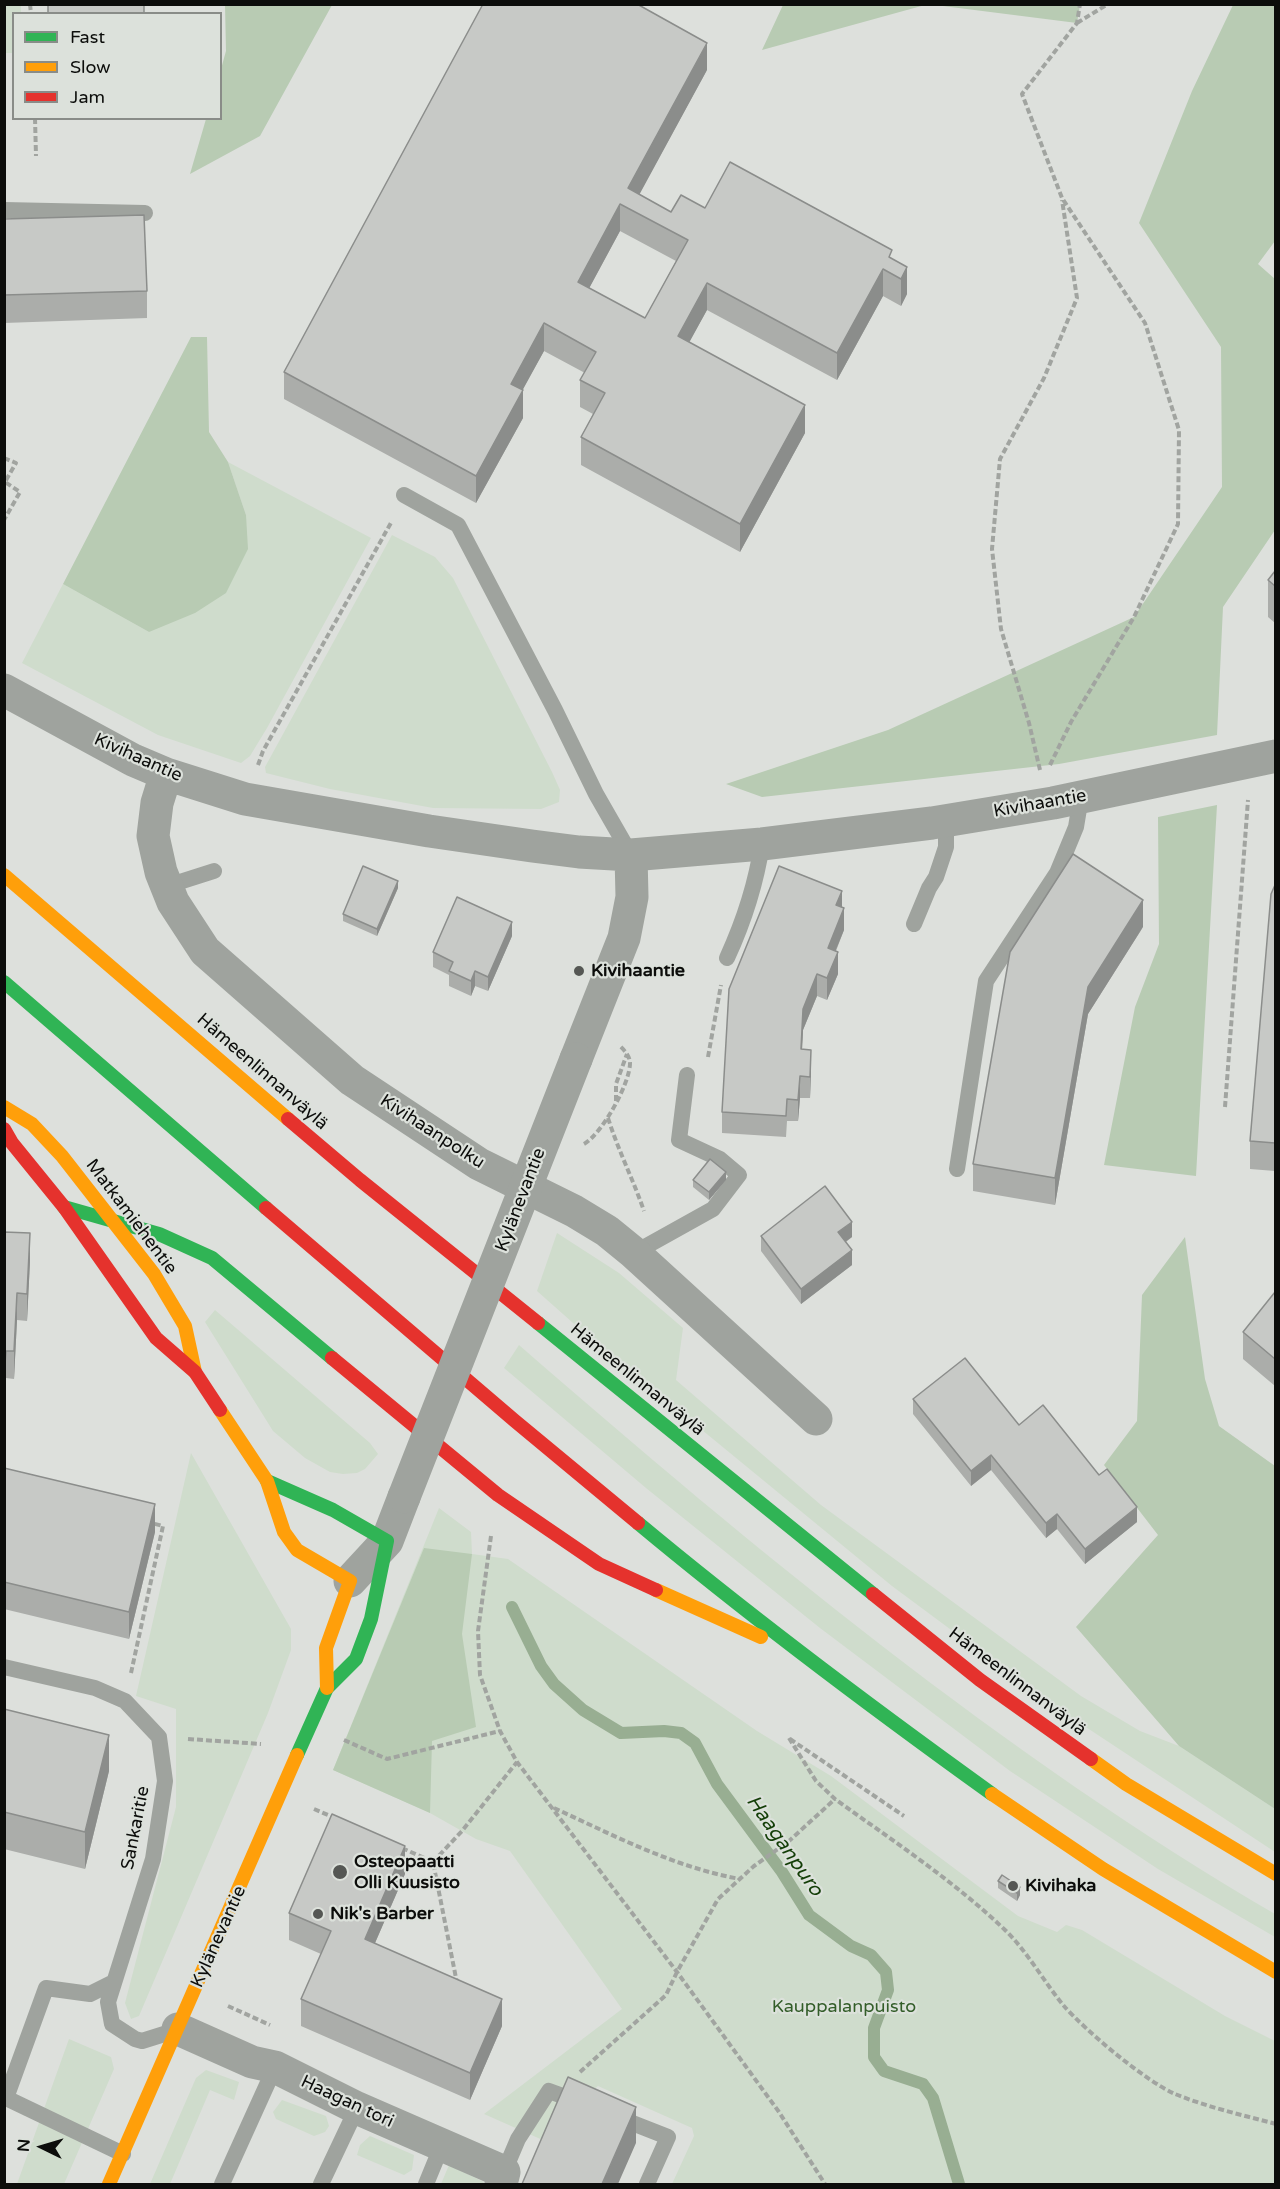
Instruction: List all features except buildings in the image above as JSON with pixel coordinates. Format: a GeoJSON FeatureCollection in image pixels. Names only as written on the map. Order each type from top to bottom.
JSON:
{"type":"FeatureCollection","features":[{"type":"Feature","properties":{"kind":"main road","name":"Hämeenlinnanväylä"},"geometry":{"type":"LineString","coordinates":[[4,875],[360,1180],[980,1680],[1126,1784],[1275,1874]]}},
{"type":"Feature","properties":{"kind":"main road"},"geometry":{"type":"LineString","coordinates":[[4,982],[541,1443],[803,1656],[1054,1838],[1275,1972]]}},
{"type":"Feature","properties":{"kind":"main road","name":"Matkamiehentie"},"geometry":{"type":"LineString","coordinates":[[4,1107],[32,1124],[62,1156],[154,1274],[184,1326],[195,1372]]}},
{"type":"Feature","properties":{"kind":"main road","name":"Matkamiehentie"},"geometry":{"type":"LineString","coordinates":[[4,1129],[12,1143],[64,1207],[156,1338],[195,1372],[267,1481],[284,1532],[297,1550],[350,1581]]}},
{"type":"Feature","properties":{"kind":"main road"},"geometry":{"type":"LineString","coordinates":[[64,1207],[190,1245],[212,1258],[498,1495],[599,1564],[803,1656]]}},
{"type":"Feature","properties":{"kind":"main road"},"geometry":{"type":"LineString","coordinates":[[267,1481],[333,1510],[387,1541]]}},
{"type":"Feature","properties":{"kind":"main road","name":"Kylänevantie"},"geometry":{"type":"LineString","coordinates":[[109,2184],[327,1688],[356,1659],[371,1618],[387,1541]]}},
{"type":"Feature","properties":{"kind":"main road","name":"Kylänevantie"},"geometry":{"type":"LineString","coordinates":[[327,1688],[326,1648],[350,1581]]}},
{"type":"Feature","properties":{"kind":"street","name":"Kivihaantie"},"geometry":{"type":"LineString","coordinates":[[4,690],[133,760],[166,774],[245,799],[532,846],[632,855],[762,844],[946,821],[1081,797],[1275,756]]}},
{"type":"Feature","properties":{"kind":"street","name":"Kivihaanpolku"},"geometry":{"type":"LineString","coordinates":[[166,774],[157,803],[153,836],[161,872],[173,902],[205,951],[352,1080],[479,1164],[574,1211],[607,1231],[816,1419]]}},
{"type":"Feature","properties":{"kind":"street","name":"Kylänevantie"},"geometry":{"type":"LineString","coordinates":[[350,1581],[387,1541],[624,938],[632,897],[632,855]]}},
{"type":"Feature","properties":{"kind":"street","name":"Haagan tori"},"geometry":{"type":"LineString","coordinates":[[178,2030],[252,2062],[276,2067],[357,2108],[442,2145],[502,2178]]}},
{"type":"Feature","properties":{"kind":"lane"},"geometry":{"type":"LineString","coordinates":[[4,210],[145,213]]}},
{"type":"Feature","properties":{"kind":"lane"},"geometry":{"type":"LineString","coordinates":[[404,495],[458,525],[555,710],[596,794],[632,855]]}},
{"type":"Feature","properties":{"kind":"lane"},"geometry":{"type":"LineString","coordinates":[[957,1169],[986,981],[1057,873],[1076,827],[1081,797]]}},
{"type":"Feature","properties":{"kind":"lane"},"geometry":{"type":"LineString","coordinates":[[914,924],[936,877],[946,847],[946,821]]}},
{"type":"Feature","properties":{"kind":"lane"},"geometry":{"type":"LineString","coordinates":[[727,958],[742,925],[762,844]]}},
{"type":"Feature","properties":{"kind":"lane"},"geometry":{"type":"LineString","coordinates":[[167,886],[214,871]]}},
{"type":"Feature","properties":{"kind":"lane"},"geometry":{"type":"LineString","coordinates":[[634,1253],[713,1209],[739,1175],[720,1159],[680,1140],[687,1075]]}},
{"type":"Feature","properties":{"kind":"lane"},"geometry":{"type":"LineString","coordinates":[[4,1667],[94,1688],[125,1701],[159,1737]]}},
{"type":"Feature","properties":{"kind":"lane","name":"Sankaritie"},"geometry":{"type":"LineString","coordinates":[[159,1737],[165,1781],[153,1859],[108,2002],[112,2024],[135,2039],[142,2041],[178,2030]]}},
{"type":"Feature","properties":{"kind":"lane"},"geometry":{"type":"LineString","coordinates":[[114,1982],[90,1994],[46,1988],[6,2098],[123,2154]]}},
{"type":"Feature","properties":{"kind":"lane"},"geometry":{"type":"LineString","coordinates":[[222,2184],[276,2067]]}},
{"type":"Feature","properties":{"kind":"lane"},"geometry":{"type":"LineString","coordinates":[[502,2178],[518,2139],[549,2091],[668,2137],[647,2184]]}},
{"type":"Feature","properties":{"kind":"lane"},"geometry":{"type":"LineString","coordinates":[[321,2184],[357,2108]]}},
{"type":"Feature","properties":{"kind":"lane"},"geometry":{"type":"LineString","coordinates":[[426,2184],[442,2145]]}},
{"type":"Feature","properties":{"kind":"path"},"geometry":{"type":"LineString","coordinates":[[1077,23],[1080,4]]}},
{"type":"Feature","properties":{"kind":"path"},"geometry":{"type":"LineString","coordinates":[[1040,772],[1029,723],[1001,629],[992,549],[1000,459],[1044,378],[1077,298],[1062,198],[1022,94],[1077,23],[1108,4]]}},
{"type":"Feature","properties":{"kind":"path"},"geometry":{"type":"LineString","coordinates":[[35,120],[36,156]]}},
{"type":"Feature","properties":{"kind":"path"},"geometry":{"type":"LineString","coordinates":[[1047,772],[1071,722],[1134,617],[1178,524],[1179,430],[1145,323],[1062,198]]}},
{"type":"Feature","properties":{"kind":"path"},"geometry":{"type":"LineString","coordinates":[[4,458],[16,463],[5,482],[20,492],[4,520]]}},
{"type":"Feature","properties":{"kind":"path"},"geometry":{"type":"LineString","coordinates":[[256,770],[263,751],[392,521]]}},
{"type":"Feature","properties":{"kind":"path"},"geometry":{"type":"LineString","coordinates":[[1225,1107],[1248,790],[1244,763]]}},
{"type":"Feature","properties":{"kind":"path"},"geometry":{"type":"LineString","coordinates":[[687,1075],[707,1062],[727,958]]}},
{"type":"Feature","properties":{"kind":"path"},"geometry":{"type":"LineString","coordinates":[[616,1102],[616,1084],[627,1054]]}},
{"type":"Feature","properties":{"kind":"path"},"geometry":{"type":"LineString","coordinates":[[608,1118],[649,1227],[634,1253]]}},
{"type":"Feature","properties":{"kind":"path"},"geometry":{"type":"LineString","coordinates":[[125,1701],[163,1526],[141,1521]]}},
{"type":"Feature","properties":{"kind":"path"},"geometry":{"type":"LineString","coordinates":[[491,1531],[478,1632],[480,1675],[500,1731],[517,1762],[677,1972],[779,2112],[825,2184]]}},
{"type":"Feature","properties":{"kind":"path"},"geometry":{"type":"LineString","coordinates":[[338,1737],[387,1759],[500,1731]]}},
{"type":"Feature","properties":{"kind":"path"},"geometry":{"type":"LineString","coordinates":[[159,1737],[262,1744]]}},
{"type":"Feature","properties":{"kind":"path"},"geometry":{"type":"LineString","coordinates":[[904,1816],[789,1738],[816,1781],[835,1799],[965,1894],[1007,1932],[1066,2007],[1099,2039],[1140,2072],[1173,2093],[1217,2109],[1275,2124]]}},
{"type":"Feature","properties":{"kind":"path"},"geometry":{"type":"LineString","coordinates":[[433,1862],[462,1831],[517,1762]]}},
{"type":"Feature","properties":{"kind":"path"},"geometry":{"type":"LineString","coordinates":[[282,1792],[339,1820]]}},
{"type":"Feature","properties":{"kind":"path"},"geometry":{"type":"LineString","coordinates":[[587,2068],[666,1995],[718,1899],[754,1866],[789,1841],[835,1799]]}},
{"type":"Feature","properties":{"kind":"path"},"geometry":{"type":"LineString","coordinates":[[552,1807],[661,1857],[706,1872],[741,1879]]}},
{"type":"Feature","properties":{"kind":"path"},"geometry":{"type":"LineString","coordinates":[[401,1848],[433,1862]]}},
{"type":"Feature","properties":{"kind":"path"},"geometry":{"type":"LineString","coordinates":[[433,1862],[458,1985]]}},
{"type":"Feature","properties":{"kind":"green space"},"geometry":{"type":"Polygon","coordinates":[[[5,4],[21,5],[21,12],[12,12],[12,53],[5,53],[5,4]]]}},
{"type":"Feature","properties":{"kind":"green space"},"geometry":{"type":"Polygon","coordinates":[[[784,4],[925,5],[762,50],[784,4]]]}},
{"type":"Feature","properties":{"kind":"green space"},"geometry":{"type":"Polygon","coordinates":[[[225,5],[332,5],[260,136],[190,174],[206,120],[222,120],[222,65],[226,51],[225,5]]]}},
{"type":"Feature","properties":{"kind":"green space"},"geometry":{"type":"Polygon","coordinates":[[[935,5],[1080,5],[1077,23],[935,5]]]}},
{"type":"Feature","properties":{"kind":"green space"},"geometry":{"type":"Polygon","coordinates":[[[1233,5],[1275,5],[1275,241],[1258,264],[1275,279],[1275,530],[1223,607],[1217,735],[1059,764],[762,797],[726,784],[888,730],[1134,617],[1222,487],[1221,347],[1139,223],[1192,91],[1233,5]]]}},
{"type":"Feature","properties":{"kind":"green space"},"geometry":{"type":"Polygon","coordinates":[[[191,337],[207,337],[209,432],[228,462],[246,515],[248,549],[226,593],[195,613],[149,632],[63,584],[191,337]]]}},
{"type":"Feature","properties":{"kind":"green space"},"geometry":{"type":"Polygon","coordinates":[[[228,462],[371,538],[267,728],[250,756],[241,763],[158,735],[22,663],[63,584],[149,632],[246,515],[228,462]]]}},
{"type":"Feature","properties":{"kind":"green space"},"geometry":{"type":"Polygon","coordinates":[[[392,535],[435,557],[453,578],[552,772],[560,790],[559,802],[541,809],[433,808],[330,789],[266,773],[265,767],[392,535]]]}},
{"type":"Feature","properties":{"kind":"green space"},"geometry":{"type":"Polygon","coordinates":[[[1217,805],[1196,1176],[1104,1165],[1135,1007],[1159,944],[1158,817],[1217,805]]]}},
{"type":"Feature","properties":{"kind":"green space"},"geometry":{"type":"Polygon","coordinates":[[[557,1233],[619,1273],[683,1328],[676,1380],[821,1505],[1081,1696],[1140,1731],[1179,1746],[1275,1809],[1275,1852],[1051,1704],[892,1586],[590,1338],[537,1291],[557,1233]]]}},
{"type":"Feature","properties":{"kind":"green space"},"geometry":{"type":"Polygon","coordinates":[[[1185,1237],[1205,1379],[1219,1426],[1275,1466],[1275,1809],[1179,1746],[1076,1627],[1158,1535],[1104,1465],[1137,1421],[1142,1295],[1185,1237]]]}},
{"type":"Feature","properties":{"kind":"green space"},"geometry":{"type":"Polygon","coordinates":[[[215,1310],[370,1443],[378,1454],[365,1469],[357,1473],[330,1472],[305,1458],[273,1431],[205,1322],[215,1310]]]}},
{"type":"Feature","properties":{"kind":"green space"},"geometry":{"type":"Polygon","coordinates":[[[519,1345],[699,1499],[884,1648],[979,1719],[1076,1787],[1174,1852],[1275,1914],[1275,1937],[1158,1869],[1010,1771],[820,1628],[646,1488],[504,1368],[519,1345]]]}},
{"type":"Feature","properties":{"kind":"green space"},"geometry":{"type":"Polygon","coordinates":[[[191,1453],[291,1629],[291,1650],[268,1713],[139,2016],[131,2019],[125,2003],[176,1807],[176,1709],[136,1696],[191,1453]]]}},
{"type":"Feature","properties":{"kind":"green space","name":"Kauppalanpuisto"},"geometry":{"type":"Polygon","coordinates":[[[439,1508],[471,1532],[472,1554],[508,1559],[757,1731],[831,1776],[1018,1916],[1057,1932],[1066,1925],[1082,1930],[1225,2016],[1275,2041],[1275,2184],[672,2184],[694,2136],[692,2128],[598,2086],[570,2107],[554,2145],[484,2114],[622,2009],[510,1851],[476,1839],[430,1813],[333,1770],[439,1508]]]}},
{"type":"Feature","properties":{"kind":"green space"},"geometry":{"type":"Polygon","coordinates":[[[424,1548],[472,1554],[462,1634],[476,1727],[432,1741],[430,1813],[333,1770],[424,1548]]]}},
{"type":"Feature","properties":{"kind":"green space"},"geometry":{"type":"Polygon","coordinates":[[[69,2039],[111,2057],[114,2069],[64,2184],[17,2184],[69,2039]]]}},
{"type":"Feature","properties":{"kind":"green space"},"geometry":{"type":"Polygon","coordinates":[[[206,2070],[239,2082],[234,2100],[210,2090],[170,2184],[150,2184],[196,2078],[206,2070]]]}},
{"type":"Feature","properties":{"kind":"green space"},"geometry":{"type":"Polygon","coordinates":[[[282,2100],[326,2116],[329,2126],[325,2132],[314,2136],[276,2119],[273,2112],[282,2100]]]}},
{"type":"Feature","properties":{"kind":"green space"},"geometry":{"type":"Polygon","coordinates":[[[370,2136],[414,2155],[412,2170],[404,2175],[357,2155],[360,2145],[370,2136]]]}},
{"type":"Feature","properties":{"kind":"green space"},"geometry":{"type":"Polygon","coordinates":[[[449,2165],[484,2182],[483,2184],[441,2184],[449,2165]]]}},
{"type":"Feature","properties":{"kind":"waterway","name":"Haaganpuro"},"geometry":{"type":"LineString","coordinates":[[512,1607],[541,1666],[554,1684],[583,1710],[621,1733],[664,1731],[681,1733],[695,1743],[717,1784],[782,1872],[809,1915],[851,1946],[871,1955],[886,1972],[888,1990],[874,2028],[874,2057],[884,2071],[923,2084],[933,2098],[959,2184]]}},
{"type":"Feature","properties":{"kind":"traffic: fast"},"geometry":{"type":"LineString","coordinates":[[4,982],[266,1208]]}},
{"type":"Feature","properties":{"kind":"traffic: fast"},"geometry":{"type":"LineString","coordinates":[[64,1207],[159,1234],[212,1258],[332,1358]]}},
{"type":"Feature","properties":{"kind":"traffic: fast"},"geometry":{"type":"LineString","coordinates":[[538,1323],[873,1594]]}},
{"type":"Feature","properties":{"kind":"traffic: fast"},"geometry":{"type":"LineString","coordinates":[[267,1481],[333,1510],[387,1541],[371,1619],[356,1659],[327,1688],[297,1755]]}},
{"type":"Feature","properties":{"kind":"traffic: fast"},"geometry":{"type":"LineString","coordinates":[[638,1523],[812,1661],[992,1794]]}},
{"type":"Feature","properties":{"kind":"traffic: slow"},"geometry":{"type":"LineString","coordinates":[[4,875],[288,1119]]}},
{"type":"Feature","properties":{"kind":"traffic: slow"},"geometry":{"type":"LineString","coordinates":[[4,1107],[32,1124],[62,1156],[154,1274],[185,1326],[195,1372]]}},
{"type":"Feature","properties":{"kind":"traffic: slow"},"geometry":{"type":"LineString","coordinates":[[220,1410],[267,1481],[284,1532],[297,1550],[350,1581],[326,1648],[327,1688]]}},
{"type":"Feature","properties":{"kind":"traffic: slow"},"geometry":{"type":"LineString","coordinates":[[656,1590],[761,1637]]}},
{"type":"Feature","properties":{"kind":"traffic: slow"},"geometry":{"type":"LineString","coordinates":[[109,2184],[297,1755]]}},
{"type":"Feature","properties":{"kind":"traffic: slow"},"geometry":{"type":"LineString","coordinates":[[1091,1759],[1126,1784],[1276,1874]]}},
{"type":"Feature","properties":{"kind":"traffic: slow"},"geometry":{"type":"LineString","coordinates":[[992,1794],[1103,1869],[1276,1972]]}},
{"type":"Feature","properties":{"kind":"traffic: jam"},"geometry":{"type":"LineString","coordinates":[[288,1119],[538,1323]]}},
{"type":"Feature","properties":{"kind":"traffic: jam"},"geometry":{"type":"LineString","coordinates":[[4,1129],[12,1143],[64,1207],[156,1338],[195,1372],[220,1410]]}},
{"type":"Feature","properties":{"kind":"traffic: jam"},"geometry":{"type":"LineString","coordinates":[[266,1208],[638,1523]]}},
{"type":"Feature","properties":{"kind":"traffic: jam"},"geometry":{"type":"LineString","coordinates":[[332,1358],[498,1495],[599,1564],[656,1590]]}},
{"type":"Feature","properties":{"kind":"traffic: jam"},"geometry":{"type":"LineString","coordinates":[[873,1594],[980,1680],[1091,1759]]}},
{"type":"Feature","properties":{"kind":"place","name":"Kivihaantie"},"geometry":{"type":"Point","coordinates":[579,971]}},
{"type":"Feature","properties":{"kind":"place","name":"Osteopaatti Olli Kuusisto"},"geometry":{"type":"Point","coordinates":[340,1872]}},
{"type":"Feature","properties":{"kind":"place","name":"Kivihaka"},"geometry":{"type":"Point","coordinates":[1013,1886]}},
{"type":"Feature","properties":{"kind":"place","name":"Nik's Barber"},"geometry":{"type":"Point","coordinates":[318,1914]}}]}
